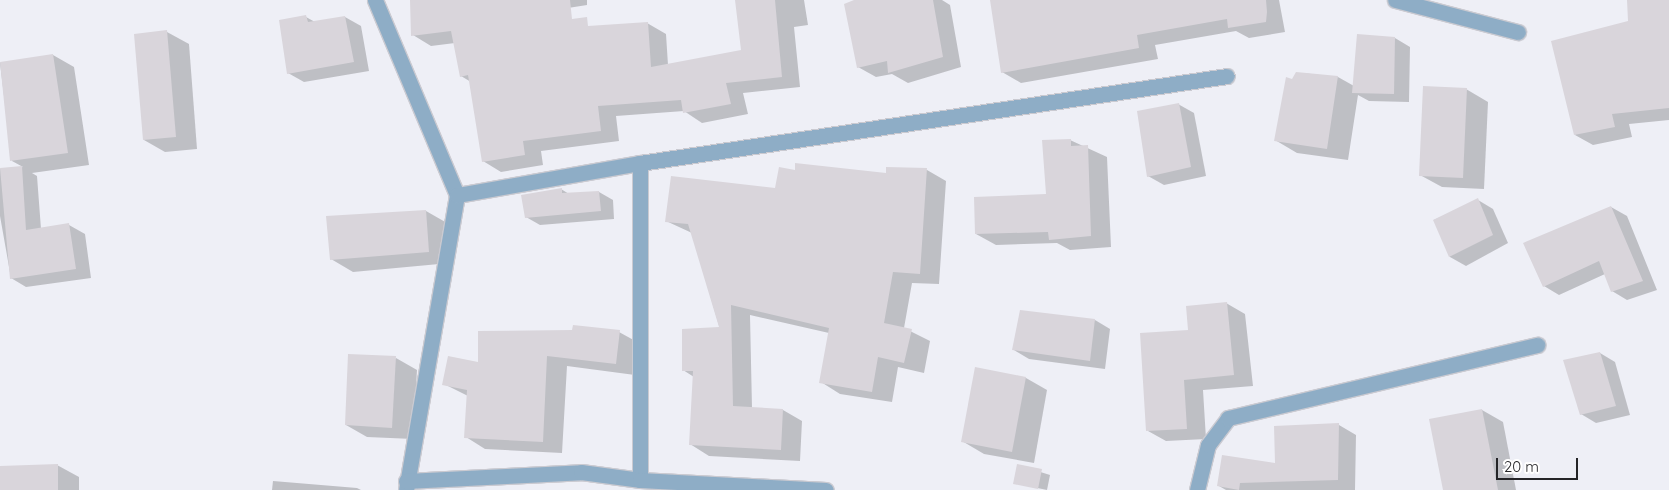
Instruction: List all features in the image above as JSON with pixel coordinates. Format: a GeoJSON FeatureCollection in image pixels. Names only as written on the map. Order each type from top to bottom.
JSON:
{"type":"FeatureCollection","features":[{"type":"Feature","properties":{"kind":"street"},"geometry":{"type":"LineString","coordinates":[[375,0],[457,195],[406,486],[581,472],[640,480],[826,490]]}},
{"type":"Feature","properties":{"kind":"street"},"geometry":{"type":"LineString","coordinates":[[1395,0],[1518,32]]}},
{"type":"Feature","properties":{"kind":"street"},"geometry":{"type":"LineString","coordinates":[[457,195],[640,163],[1227,76]]}},
{"type":"Feature","properties":{"kind":"street"},"geometry":{"type":"LineString","coordinates":[[640,163],[640,480]]}},
{"type":"Feature","properties":{"kind":"street"},"geometry":{"type":"LineString","coordinates":[[1197,490],[1208,445],[1228,418],[1537,345]]}},
{"type":"Feature","properties":{"kind":"building"},"geometry":{"type":"Polygon","coordinates":[[[410,0],[570,0],[572,19],[587,17],[588,26],[648,22],[651,67],[741,50],[735,0],[775,0],[782,77],[726,83],[731,104],[683,113],[681,100],[598,106],[601,131],[523,141],[525,155],[482,162],[468,75],[460,77],[451,31],[411,36],[410,0]]]}},
{"type":"Feature","properties":{"kind":"building"},"geometry":{"type":"Polygon","coordinates":[[[854,0],[933,0],[943,57],[888,73],[887,61],[857,68],[844,4],[854,0]]]}},
{"type":"Feature","properties":{"kind":"building"},"geometry":{"type":"Polygon","coordinates":[[[990,0],[1266,0],[1267,12],[1266,22],[1228,28],[1227,19],[1137,35],[1139,48],[1001,73],[990,0]]]}},
{"type":"Feature","properties":{"kind":"building"},"geometry":{"type":"Polygon","coordinates":[[[1627,0],[1669,0],[1669,108],[1612,114],[1615,127],[1574,135],[1551,41],[1628,21],[1627,0]]]}},
{"type":"Feature","properties":{"kind":"building"},"geometry":{"type":"Polygon","coordinates":[[[306,15],[308,22],[345,16],[354,62],[287,74],[279,20],[306,15]]]}},
{"type":"Feature","properties":{"kind":"building"},"geometry":{"type":"Polygon","coordinates":[[[167,30],[176,137],[143,140],[134,34],[167,30]]]}},
{"type":"Feature","properties":{"kind":"building"},"geometry":{"type":"Polygon","coordinates":[[[1357,34],[1395,37],[1394,94],[1352,93],[1357,34]]]}},
{"type":"Feature","properties":{"kind":"building"},"geometry":{"type":"Polygon","coordinates":[[[53,54],[68,153],[10,161],[0,62],[53,54]]]}},
{"type":"Feature","properties":{"kind":"building"},"geometry":{"type":"Polygon","coordinates":[[[1296,72],[1338,76],[1327,149],[1274,141],[1286,77],[1292,79],[1296,72]]]}},
{"type":"Feature","properties":{"kind":"building"},"geometry":{"type":"Polygon","coordinates":[[[1423,86],[1467,88],[1463,178],[1419,176],[1423,86]]]}},
{"type":"Feature","properties":{"kind":"building"},"geometry":{"type":"Polygon","coordinates":[[[1179,103],[1191,167],[1147,177],[1137,111],[1179,103]]]}},
{"type":"Feature","properties":{"kind":"building"},"geometry":{"type":"Polygon","coordinates":[[[1071,139],[1071,146],[1088,145],[1091,236],[1049,240],[1048,232],[975,234],[974,197],[1046,194],[1042,140],[1071,139]]]}},
{"type":"Feature","properties":{"kind":"building"},"geometry":{"type":"Polygon","coordinates":[[[795,163],[886,173],[886,167],[927,168],[920,274],[893,272],[884,323],[912,329],[904,363],[878,357],[872,392],[819,383],[829,328],[731,305],[733,406],[783,409],[781,450],[689,445],[693,371],[682,371],[682,329],[719,327],[688,224],[665,222],[671,176],[775,188],[779,167],[795,170],[795,163]]]}},
{"type":"Feature","properties":{"kind":"building"},"geometry":{"type":"Polygon","coordinates":[[[22,166],[26,230],[69,223],[76,269],[10,279],[0,168],[22,166]]]}},
{"type":"Feature","properties":{"kind":"building"},"geometry":{"type":"Polygon","coordinates":[[[562,188],[562,193],[599,191],[601,211],[525,218],[521,195],[562,188]]]}},
{"type":"Feature","properties":{"kind":"building"},"geometry":{"type":"Polygon","coordinates":[[[1478,198],[1493,235],[1449,257],[1433,220],[1478,198]]]}},
{"type":"Feature","properties":{"kind":"building"},"geometry":{"type":"Polygon","coordinates":[[[1611,206],[1643,281],[1611,292],[1599,261],[1543,287],[1523,243],[1611,206]]]}},
{"type":"Feature","properties":{"kind":"building"},"geometry":{"type":"Polygon","coordinates":[[[426,210],[429,252],[330,260],[326,216],[426,210]]]}},
{"type":"Feature","properties":{"kind":"building"},"geometry":{"type":"Polygon","coordinates":[[[1227,302],[1234,375],[1184,380],[1187,429],[1146,431],[1140,333],[1188,330],[1186,306],[1227,302]]]}},
{"type":"Feature","properties":{"kind":"building"},"geometry":{"type":"Polygon","coordinates":[[[1020,310],[1095,319],[1090,361],[1012,350],[1020,310]]]}},
{"type":"Feature","properties":{"kind":"building"},"geometry":{"type":"Polygon","coordinates":[[[573,325],[620,330],[616,364],[547,356],[543,442],[464,438],[467,390],[442,385],[448,356],[478,362],[478,331],[572,330],[573,325]]]}},
{"type":"Feature","properties":{"kind":"building"},"geometry":{"type":"Polygon","coordinates":[[[1600,352],[1616,406],[1580,415],[1563,360],[1600,352]]]}},
{"type":"Feature","properties":{"kind":"building"},"geometry":{"type":"Polygon","coordinates":[[[348,354],[396,356],[392,428],[345,425],[348,354]]]}},
{"type":"Feature","properties":{"kind":"building"},"geometry":{"type":"Polygon","coordinates":[[[975,367],[1026,377],[1012,452],[961,442],[975,367]]]}},
{"type":"Feature","properties":{"kind":"building"},"geometry":{"type":"Polygon","coordinates":[[[1482,409],[1498,490],[1443,490],[1429,419],[1482,409]]]}},
{"type":"Feature","properties":{"kind":"building"},"geometry":{"type":"Polygon","coordinates":[[[1339,423],[1338,480],[1240,483],[1239,490],[1217,486],[1222,455],[1275,463],[1274,426],[1339,423]]]}},
{"type":"Feature","properties":{"kind":"building"},"geometry":{"type":"Polygon","coordinates":[[[58,464],[58,490],[0,490],[0,466],[58,464]]]}},
{"type":"Feature","properties":{"kind":"building"},"geometry":{"type":"Polygon","coordinates":[[[1017,464],[1042,469],[1038,489],[1013,484],[1017,464]]]}}]}
